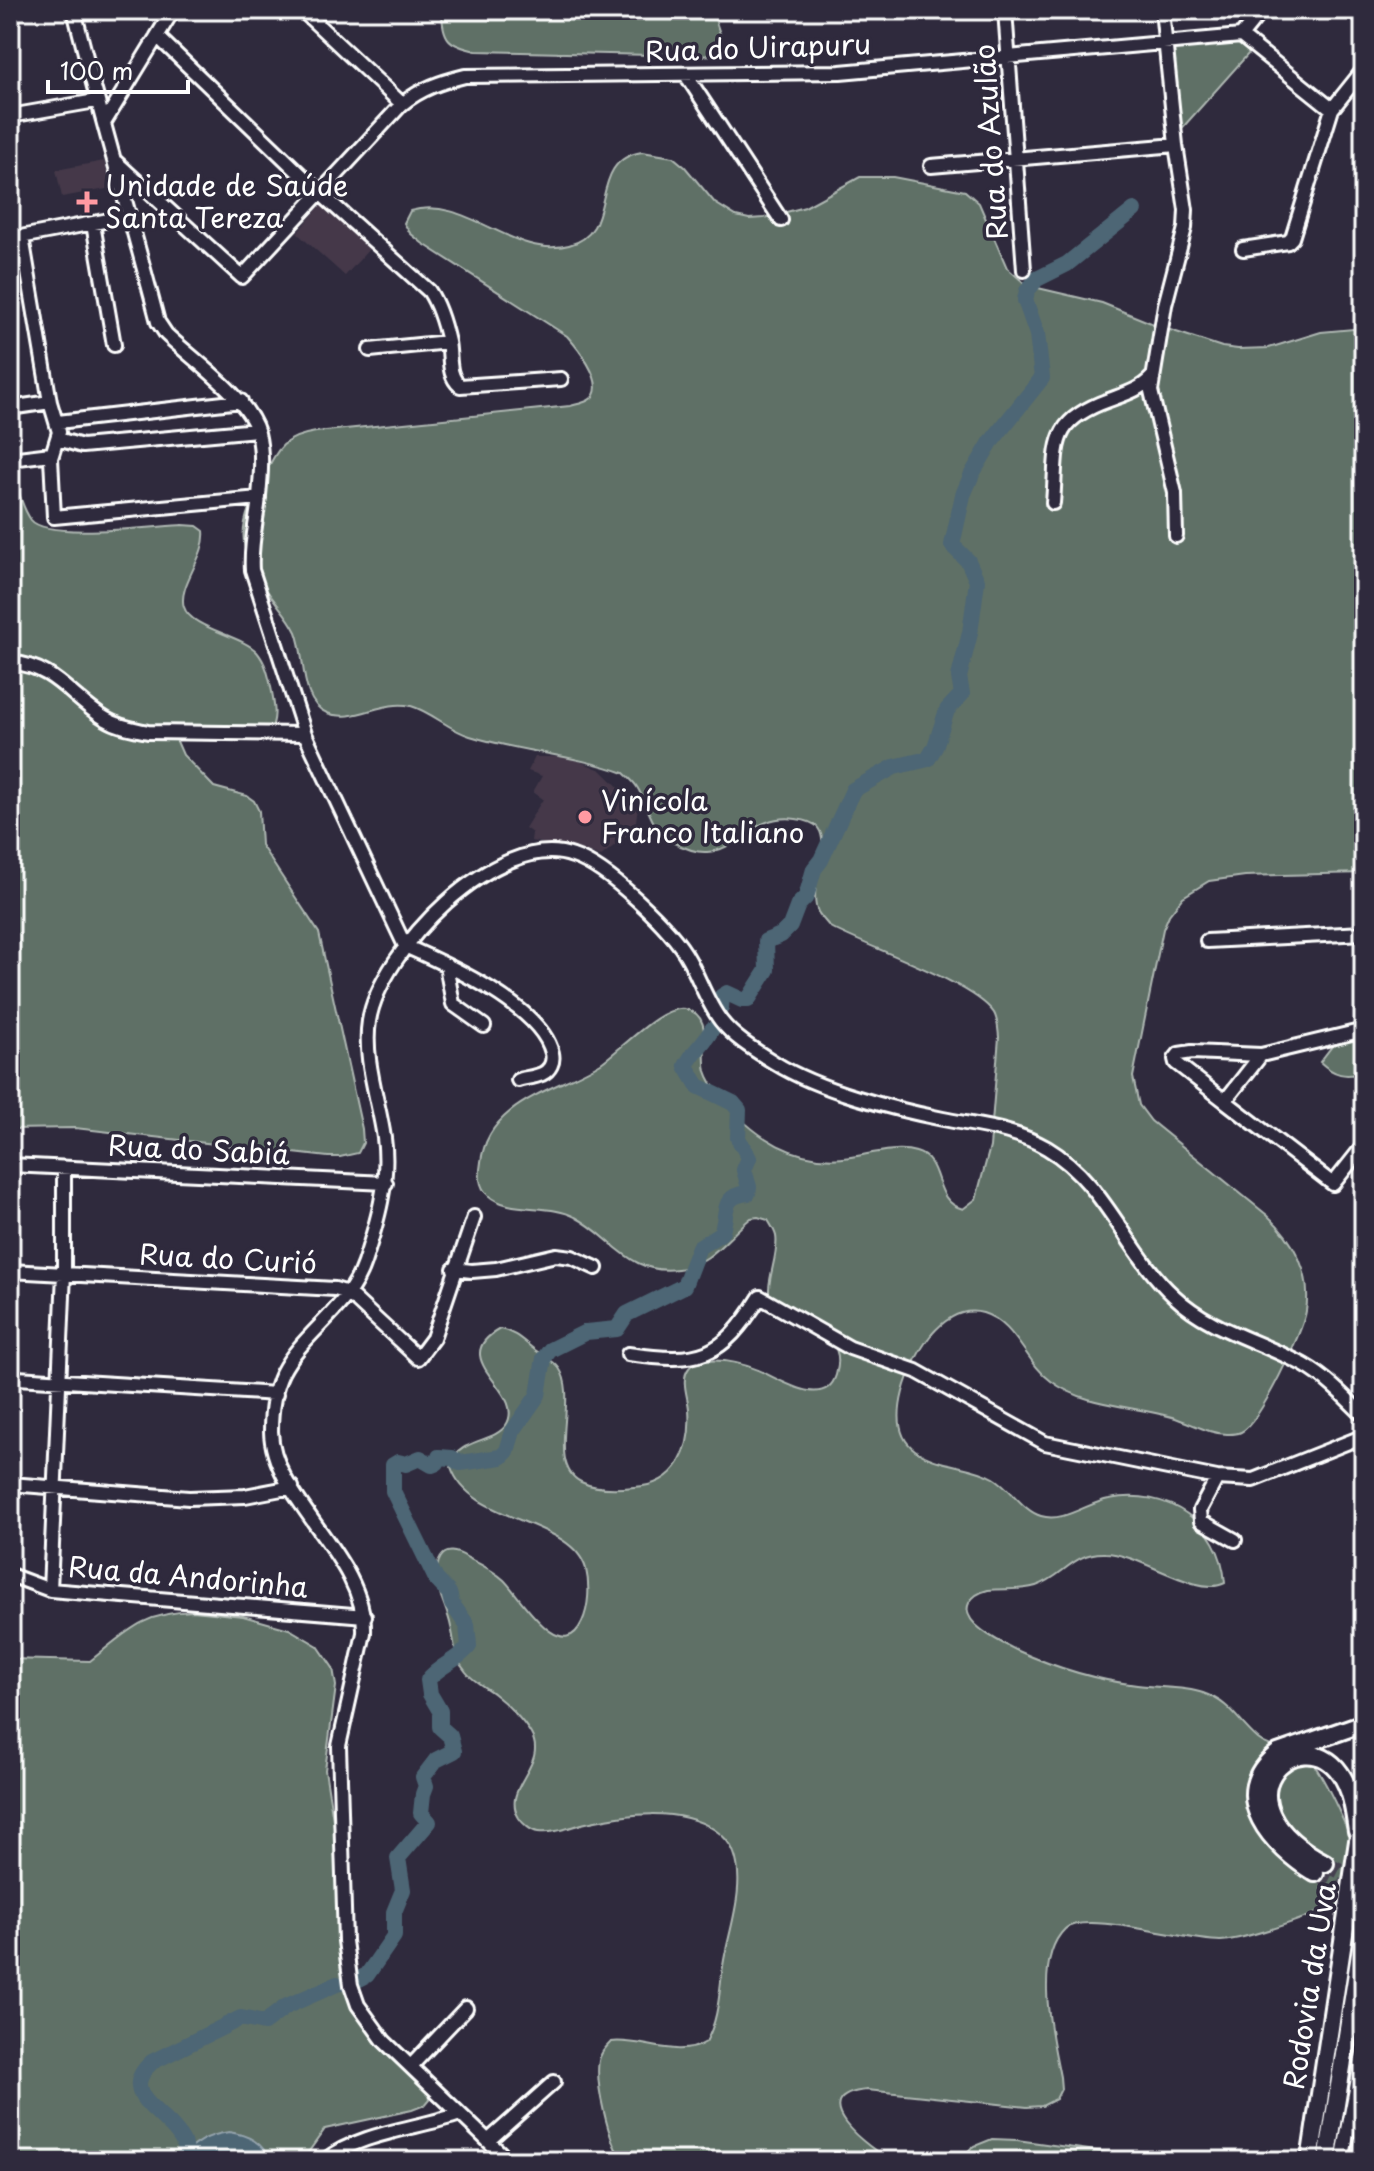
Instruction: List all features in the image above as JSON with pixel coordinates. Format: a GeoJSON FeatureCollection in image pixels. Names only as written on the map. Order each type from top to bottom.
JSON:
{"type":"FeatureCollection","features":[{"type":"Feature","properties":{"kind":"main road"},"geometry":{"type":"LineString","coordinates":[[1358,1841],[1351,1797],[1338,1770],[1317,1756],[1289,1758],[1277,1766],[1269,1780],[1267,1796],[1277,1826],[1320,1868],[1278,1846],[1257,1814],[1254,1794],[1258,1776],[1278,1753],[1364,1723]]}},
{"type":"Feature","properties":{"kind":"main road","name":"Rodovia da Uva"},"geometry":{"type":"LineString","coordinates":[[1310,2161],[1358,1841],[1364,1819]]}},
{"type":"Feature","properties":{"kind":"main road","name":"Rodovia da Uva"},"geometry":{"type":"LineString","coordinates":[[1327,2161],[1364,1929]]}},
{"type":"Feature","properties":{"kind":"street"},"geometry":{"type":"LineString","coordinates":[[74,10],[96,101],[116,162],[158,322],[182,350],[241,401],[257,430],[262,457],[251,549],[252,570],[305,734],[405,946],[446,965],[518,1009],[546,1041],[553,1058],[551,1067],[542,1074],[518,1080]]}},
{"type":"Feature","properties":{"kind":"street"},"geometry":{"type":"LineString","coordinates":[[104,123],[173,10]]}},
{"type":"Feature","properties":{"kind":"street","name":"Rua do Azulão"},"geometry":{"type":"LineString","coordinates":[[1005,10],[1024,270]]}},
{"type":"Feature","properties":{"kind":"street"},"geometry":{"type":"LineString","coordinates":[[1162,10],[1186,210],[1185,228],[1165,305],[1152,377],[1153,407],[1175,493],[1176,536]]}},
{"type":"Feature","properties":{"kind":"street"},"geometry":{"type":"LineString","coordinates":[[1262,10],[1241,36],[1332,109]]}},
{"type":"Feature","properties":{"kind":"street"},"geometry":{"type":"LineString","coordinates":[[305,13],[402,104]]}},
{"type":"Feature","properties":{"kind":"street"},"geometry":{"type":"LineString","coordinates":[[157,36],[319,192],[429,291],[438,304],[448,342],[451,373],[460,386],[561,379]]}},
{"type":"Feature","properties":{"kind":"street","name":"Rua do Uirapuru"},"geometry":{"type":"LineString","coordinates":[[116,162],[242,277],[402,104],[416,92],[435,83],[465,76],[840,72],[1241,36]]}},
{"type":"Feature","properties":{"kind":"street"},"geometry":{"type":"LineString","coordinates":[[1243,249],[1288,242],[1292,238],[1332,109],[1364,69]]}},
{"type":"Feature","properties":{"kind":"street"},"geometry":{"type":"LineString","coordinates":[[686,75],[781,220]]}},
{"type":"Feature","properties":{"kind":"street"},"geometry":{"type":"LineString","coordinates":[[10,116],[96,101]]}},
{"type":"Feature","properties":{"kind":"street"},"geometry":{"type":"LineString","coordinates":[[931,166],[1176,145]]}},
{"type":"Feature","properties":{"kind":"street"},"geometry":{"type":"LineString","coordinates":[[130,216],[16,238],[50,402],[58,422],[58,439],[51,454],[54,517],[259,498]]}},
{"type":"Feature","properties":{"kind":"street"},"geometry":{"type":"LineString","coordinates":[[93,224],[114,345]]}},
{"type":"Feature","properties":{"kind":"street"},"geometry":{"type":"LineString","coordinates":[[370,350],[448,342]]}},
{"type":"Feature","properties":{"kind":"street"},"geometry":{"type":"LineString","coordinates":[[1053,503],[1059,443],[1067,422],[1081,412],[1137,389],[1152,377]]}},
{"type":"Feature","properties":{"kind":"street"},"geometry":{"type":"LineString","coordinates":[[58,422],[241,401]]}},
{"type":"Feature","properties":{"kind":"street"},"geometry":{"type":"LineString","coordinates":[[10,408],[50,402]]}},
{"type":"Feature","properties":{"kind":"street"},"geometry":{"type":"LineString","coordinates":[[58,439],[82,446],[257,430]]}},
{"type":"Feature","properties":{"kind":"street"},"geometry":{"type":"LineString","coordinates":[[10,459],[51,454]]}},
{"type":"Feature","properties":{"kind":"street"},"geometry":{"type":"LineString","coordinates":[[10,662],[28,664],[46,671],[107,720],[124,727],[148,732],[305,734]]}},
{"type":"Feature","properties":{"kind":"street"},"geometry":{"type":"LineString","coordinates":[[509,2161],[384,2041],[358,2005],[351,1985],[346,1961],[339,1746],[365,1616],[343,1565],[277,1465],[271,1428],[282,1374],[348,1293],[362,1269],[386,1183],[385,1140],[367,1031],[376,996],[405,946],[482,873],[511,859],[553,851],[575,856],[588,863],[640,902],[670,932],[687,954],[713,1009],[741,1041],[782,1067],[814,1082],[934,1117],[1001,1129],[1049,1148],[1080,1173],[1113,1213],[1151,1273],[1179,1301],[1213,1325],[1304,1366],[1330,1384],[1364,1416]]}},
{"type":"Feature","properties":{"kind":"street"},"geometry":{"type":"LineString","coordinates":[[1207,941],[1364,933]]}},
{"type":"Feature","properties":{"kind":"street"},"geometry":{"type":"LineString","coordinates":[[446,965],[453,1004],[484,1026]]}},
{"type":"Feature","properties":{"kind":"street"},"geometry":{"type":"LineString","coordinates":[[1364,1030],[1261,1055],[1192,1052],[1179,1054],[1175,1059],[1176,1063],[1333,1184],[1364,1145]]}},
{"type":"Feature","properties":{"kind":"street"},"geometry":{"type":"LineString","coordinates":[[1225,1101],[1261,1055]]}},
{"type":"Feature","properties":{"kind":"street","name":"Rua do Sabiá"},"geometry":{"type":"LineString","coordinates":[[10,1165],[386,1183]]}},
{"type":"Feature","properties":{"kind":"street"},"geometry":{"type":"LineString","coordinates":[[50,1590],[64,1273],[64,1168]]}},
{"type":"Feature","properties":{"kind":"street"},"geometry":{"type":"LineString","coordinates":[[474,1217],[454,1269],[496,1269],[556,1255],[572,1257],[596,1268]]}},
{"type":"Feature","properties":{"kind":"street","name":"Rua do Curió"},"geometry":{"type":"LineString","coordinates":[[10,1271],[335,1289],[348,1293],[418,1358],[433,1338],[454,1269]]}},
{"type":"Feature","properties":{"kind":"street"},"geometry":{"type":"LineString","coordinates":[[628,1354],[688,1358],[715,1351],[748,1316],[760,1297],[850,1348],[916,1371],[1045,1443],[1217,1478],[1253,1480],[1364,1436]]}},
{"type":"Feature","properties":{"kind":"street"},"geometry":{"type":"LineString","coordinates":[[17,1378],[276,1394]]}},
{"type":"Feature","properties":{"kind":"street"},"geometry":{"type":"LineString","coordinates":[[1217,1478],[1199,1516],[1201,1521],[1235,1540]]}},
{"type":"Feature","properties":{"kind":"street"},"geometry":{"type":"LineString","coordinates":[[10,1484],[189,1498],[245,1496],[292,1487]]}},
{"type":"Feature","properties":{"kind":"street","name":"Rua da Andorinha"},"geometry":{"type":"LineString","coordinates":[[10,1575],[50,1590],[365,1616]]}},
{"type":"Feature","properties":{"kind":"street"},"geometry":{"type":"LineString","coordinates":[[411,2066],[466,2008]]}},
{"type":"Feature","properties":{"kind":"street"},"geometry":{"type":"LineString","coordinates":[[1342,2161],[1364,2048]]}},
{"type":"Feature","properties":{"kind":"street"},"geometry":{"type":"LineString","coordinates":[[488,2141],[554,2082]]}},
{"type":"Feature","properties":{"kind":"street"},"geometry":{"type":"LineString","coordinates":[[324,2161],[342,2148],[460,2114]]}},
{"type":"Feature","properties":{"kind":"street"},"geometry":{"type":"LineString","coordinates":[[1347,2135],[1353,2129],[1364,2126]]}},
{"type":"Feature","properties":{"kind":"shaded area"},"geometry":{"type":"Polygon","coordinates":[[[104,161],[112,188],[62,197],[56,170],[104,161]]]}},
{"type":"Feature","properties":{"kind":"shaded area"},"geometry":{"type":"Polygon","coordinates":[[[321,205],[370,248],[345,276],[297,233],[321,205]]]}},
{"type":"Feature","properties":{"kind":"shaded area","name":"Vinícola Franco Italiano"},"geometry":{"type":"Polygon","coordinates":[[[535,757],[569,757],[601,770],[638,806],[635,829],[600,857],[585,851],[531,841],[532,833],[525,828],[543,799],[533,792],[542,776],[528,771],[535,757]]]}},
{"type":"Feature","properties":{"kind":"green space"},"geometry":{"type":"Polygon","coordinates":[[[442,10],[712,10],[722,48],[715,55],[697,56],[476,51],[449,40],[442,10]]]}},
{"type":"Feature","properties":{"kind":"green space"},"geometry":{"type":"Polygon","coordinates":[[[1233,39],[1250,52],[1176,135],[1168,45],[1233,39]]]}},
{"type":"Feature","properties":{"kind":"green space"},"geometry":{"type":"Polygon","coordinates":[[[642,152],[673,157],[715,203],[736,216],[749,219],[805,207],[860,177],[893,177],[965,191],[979,203],[1007,268],[1023,282],[1102,303],[1222,347],[1269,348],[1321,332],[1364,328],[1364,873],[1245,876],[1209,881],[1183,897],[1163,929],[1133,1077],[1139,1105],[1151,1121],[1267,1215],[1293,1246],[1303,1271],[1307,1297],[1297,1338],[1269,1396],[1249,1425],[1238,1433],[1222,1434],[1172,1417],[1094,1401],[1065,1390],[1042,1373],[1004,1325],[983,1313],[961,1313],[931,1335],[915,1360],[903,1393],[900,1425],[905,1439],[924,1456],[985,1473],[1041,1516],[1058,1517],[1101,1501],[1130,1497],[1170,1504],[1202,1527],[1221,1562],[1225,1583],[1199,1585],[1119,1555],[1094,1554],[1084,1556],[1036,1586],[980,1593],[969,1603],[970,1618],[1001,1643],[1060,1667],[1121,1683],[1179,1688],[1213,1697],[1228,1707],[1264,1743],[1308,1758],[1330,1793],[1352,1842],[1363,1869],[1364,1890],[1337,1905],[1295,1921],[1221,1941],[1093,1923],[1076,1924],[1065,1929],[1055,1943],[1049,1960],[1047,1980],[1061,2089],[1056,2099],[1042,2106],[1027,2107],[867,2090],[848,2094],[839,2102],[839,2112],[846,2123],[869,2146],[893,2161],[623,2161],[604,2110],[598,2067],[600,2057],[611,2042],[684,2049],[706,2042],[717,2012],[736,1906],[738,1879],[734,1853],[715,1830],[700,1822],[668,1815],[618,1817],[550,1832],[535,1831],[525,1825],[515,1807],[515,1797],[534,1756],[535,1745],[524,1723],[472,1678],[460,1663],[438,1587],[437,1570],[442,1555],[451,1552],[460,1554],[504,1580],[540,1623],[552,1632],[563,1637],[573,1634],[582,1622],[588,1596],[587,1576],[577,1552],[542,1529],[478,1500],[462,1486],[451,1467],[452,1457],[461,1449],[493,1435],[506,1425],[510,1412],[506,1400],[483,1364],[480,1352],[485,1341],[500,1329],[519,1337],[559,1368],[566,1396],[565,1461],[571,1473],[581,1482],[607,1488],[649,1485],[672,1472],[685,1451],[688,1438],[689,1409],[685,1377],[694,1364],[725,1361],[739,1364],[812,1391],[822,1391],[836,1375],[838,1359],[835,1347],[827,1339],[781,1317],[773,1308],[769,1291],[777,1245],[768,1220],[751,1218],[700,1262],[678,1269],[661,1270],[634,1261],[575,1217],[554,1210],[518,1207],[496,1201],[488,1195],[481,1184],[480,1175],[486,1141],[511,1111],[601,1063],[654,1020],[676,1009],[685,1009],[694,1012],[703,1026],[706,1071],[712,1085],[747,1125],[762,1136],[795,1153],[831,1159],[892,1150],[916,1152],[931,1163],[946,1198],[963,1209],[976,1199],[990,1147],[999,1037],[994,1013],[965,989],[830,927],[818,912],[815,902],[822,836],[811,823],[796,819],[769,821],[719,850],[694,851],[672,842],[659,831],[637,787],[624,773],[470,736],[411,706],[390,706],[348,716],[327,713],[318,707],[308,689],[296,632],[257,576],[245,548],[245,522],[249,508],[278,451],[296,437],[316,432],[570,406],[592,397],[596,388],[592,372],[567,336],[422,243],[404,223],[410,211],[431,208],[470,218],[528,244],[548,247],[569,245],[585,238],[594,226],[614,168],[625,158],[642,152]]]}},
{"type":"Feature","properties":{"kind":"green space"},"geometry":{"type":"Polygon","coordinates":[[[10,462],[27,514],[41,526],[79,531],[183,525],[197,526],[204,531],[204,541],[185,590],[184,607],[196,620],[257,652],[269,676],[274,718],[269,734],[184,733],[176,739],[183,755],[214,787],[247,796],[254,801],[259,811],[261,845],[319,933],[362,1129],[363,1143],[358,1153],[328,1157],[75,1128],[10,1129],[10,462]]]}},
{"type":"Feature","properties":{"kind":"green space"},"geometry":{"type":"Polygon","coordinates":[[[1364,1020],[1364,1072],[1340,1074],[1320,1062],[1333,1045],[1364,1020]]]}},
{"type":"Feature","properties":{"kind":"green space"},"geometry":{"type":"Polygon","coordinates":[[[175,1612],[243,1616],[289,1629],[318,1646],[333,1668],[336,1686],[325,1770],[334,1826],[348,1984],[427,2089],[430,2099],[425,2105],[412,2110],[325,2129],[302,2161],[270,2161],[267,2152],[186,2151],[179,2161],[10,2161],[10,1659],[90,1661],[148,1620],[175,1612]]]}},
{"type":"Feature","properties":{"kind":"green space"},"geometry":{"type":"Polygon","coordinates":[[[992,2139],[1168,2161],[959,2161],[972,2147],[992,2139]]]}},
{"type":"Feature","properties":{"kind":"water"},"geometry":{"type":"Polygon","coordinates":[[[229,2132],[254,2140],[270,2161],[179,2161],[201,2141],[229,2132]]]}},
{"type":"Feature","properties":{"kind":"waterway"},"geometry":{"type":"LineString","coordinates":[[721,1008],[722,996],[727,993],[748,1000],[767,970],[766,941],[781,935],[790,926],[853,790],[894,767],[928,759],[935,747],[947,710],[962,694],[959,677],[970,633],[977,581],[968,561],[952,545],[963,495],[991,442],[1042,378],[1037,334],[1025,300],[1027,291],[1037,279],[1067,264],[1134,210]]}},
{"type":"Feature","properties":{"kind":"waterway"},"geometry":{"type":"LineString","coordinates":[[355,1981],[367,1975],[394,1936],[394,1912],[403,1890],[398,1858],[429,1822],[421,1813],[426,1786],[423,1777],[436,1760],[454,1751],[450,1736],[440,1727],[440,1711],[430,1694],[428,1680],[469,1646],[467,1625],[452,1604],[449,1593],[436,1579],[393,1491],[393,1465],[420,1458],[432,1465],[437,1463],[439,1457],[452,1458],[460,1463],[501,1457],[507,1451],[513,1431],[538,1395],[544,1358],[550,1350],[586,1332],[617,1329],[627,1314],[684,1286],[699,1247],[721,1233],[729,1202],[748,1193],[749,1187],[744,1170],[749,1158],[738,1138],[739,1110],[733,1103],[698,1086],[686,1066],[712,1029]]}},
{"type":"Feature","properties":{"kind":"waterway"},"geometry":{"type":"LineString","coordinates":[[186,2161],[183,2142],[176,2131],[141,2094],[139,2085],[142,2074],[152,2062],[241,2018],[264,2023],[287,2006],[337,1984]]}},
{"type":"Feature","properties":{"kind":"tunnel"},"geometry":{"type":"LineString","coordinates":[[1325,1863],[1364,1883]]}},
{"type":"Feature","properties":{"kind":"tunnel"},"geometry":{"type":"LineString","coordinates":[[1315,1873],[1364,1899]]}},
{"type":"Feature","properties":{"kind":"place","name":"Unidade de Saúde Santa Tereza"},"geometry":{"type":"Point","coordinates":[87,202]}},
{"type":"Feature","properties":{"kind":"place","name":"Vinícola Franco Italiano"},"geometry":{"type":"Point","coordinates":[585,817]}}]}
